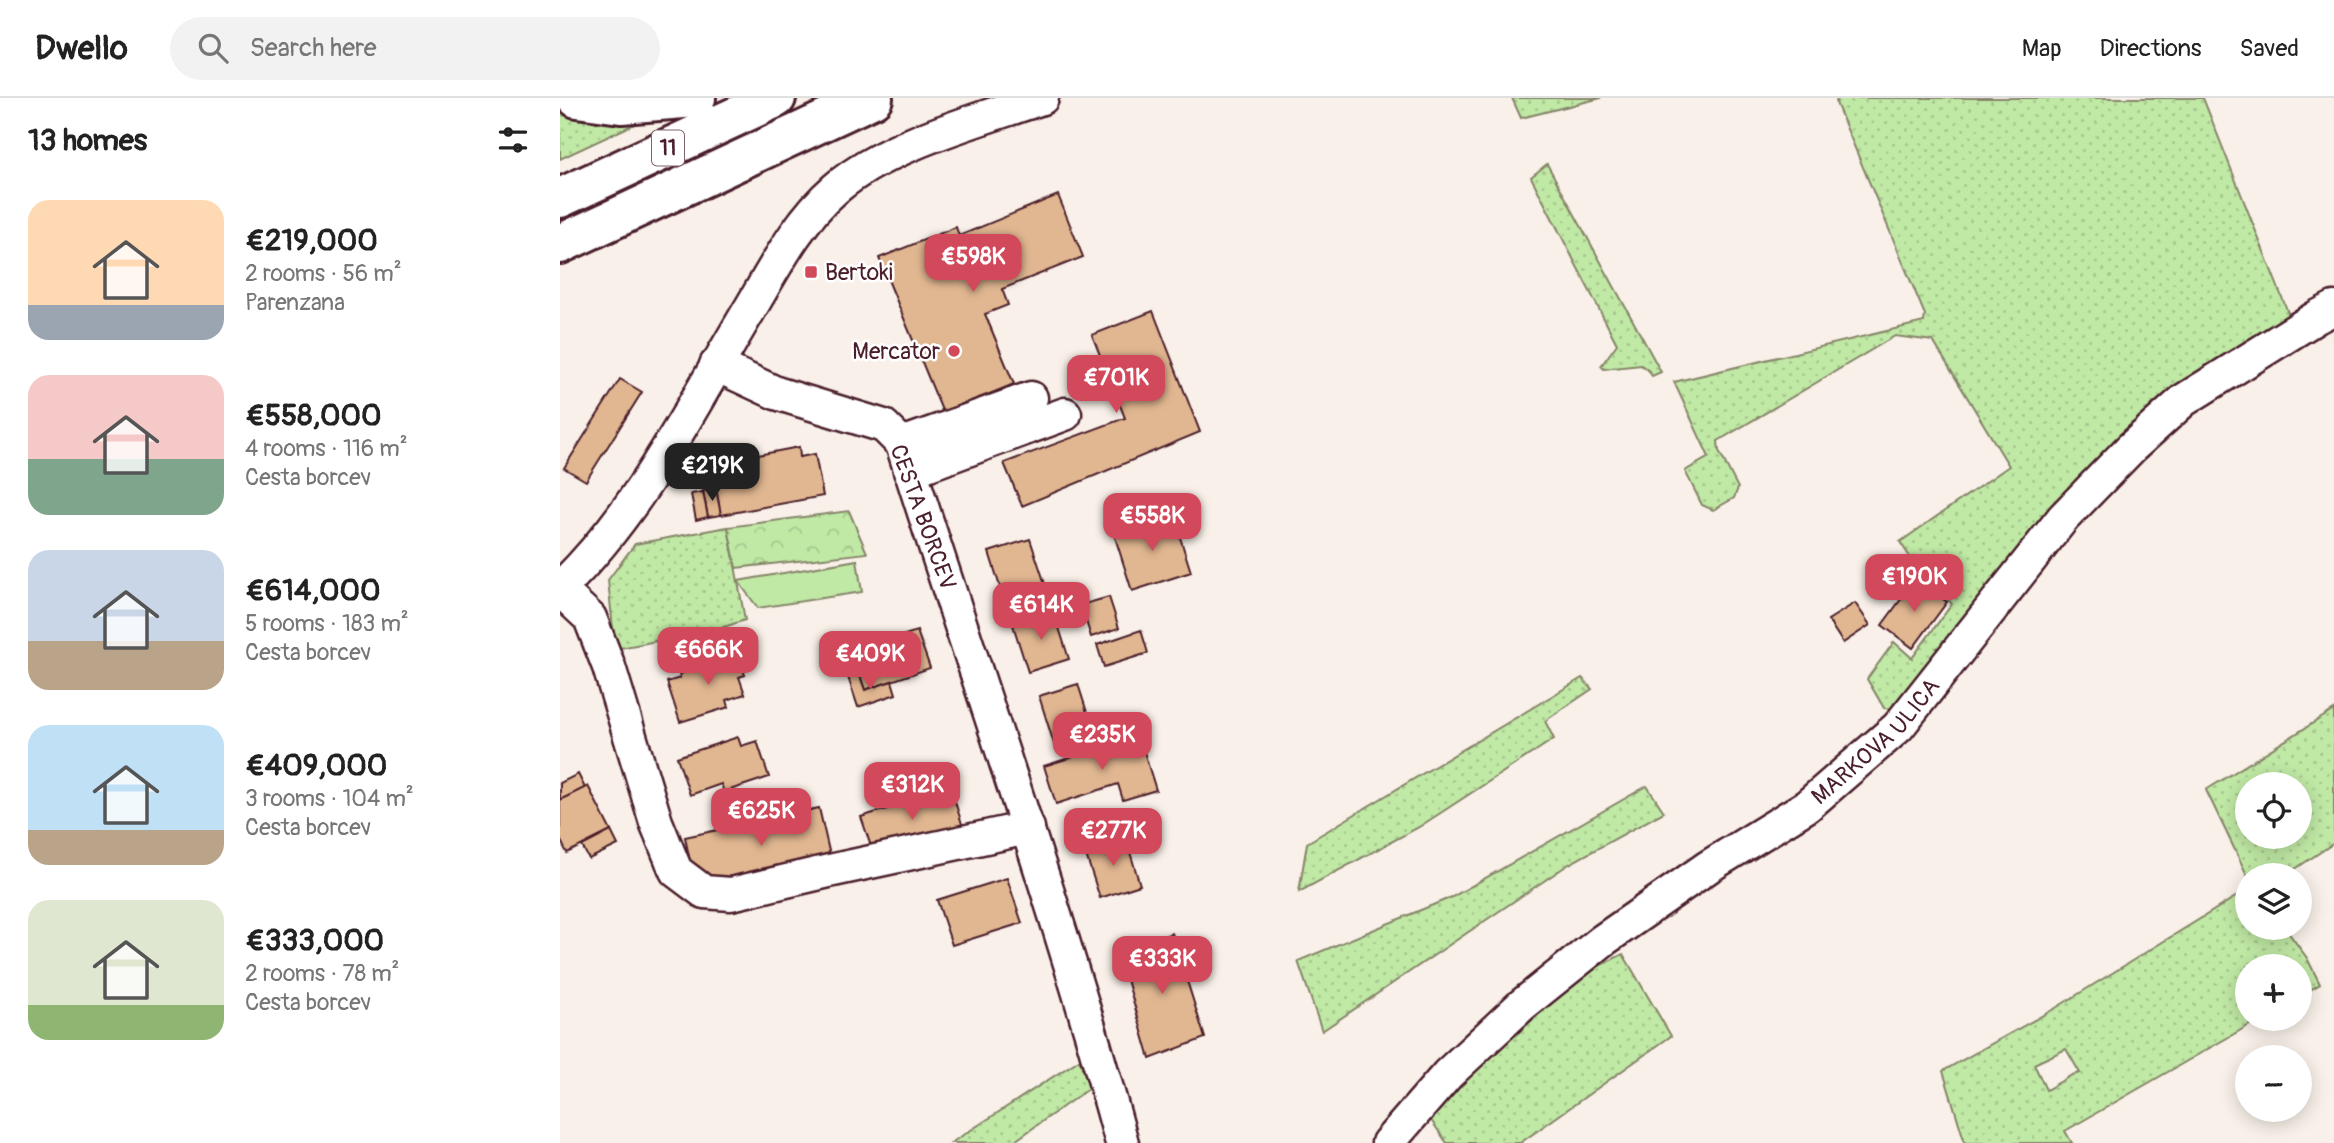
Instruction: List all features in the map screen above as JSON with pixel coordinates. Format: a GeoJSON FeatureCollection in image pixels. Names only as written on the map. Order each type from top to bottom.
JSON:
{"type":"FeatureCollection","features":[{"type":"Feature","properties":{"kind":"highway"},"geometry":{"type":"LineString","coordinates":[[577,98],[621,104],[696,98]]}},
{"type":"Feature","properties":{"kind":"highway","name":"11"},"geometry":{"type":"LineString","coordinates":[[560,198],[776,98]]}},
{"type":"Feature","properties":{"kind":"highway","name":"11"},"geometry":{"type":"LineString","coordinates":[[560,244],[873,98]]}},
{"type":"Feature","properties":{"kind":"street"},"geometry":{"type":"LineString","coordinates":[[1028,828],[829,870],[731,894],[704,892],[676,871],[656,822],[609,667],[590,618],[560,589],[587,562],[634,503],[781,257],[811,213],[836,188],[870,164],[937,135],[1042,98]]}},
{"type":"Feature","properties":{"kind":"street","name":"MARKOVA ULICA"},"geometry":{"type":"LineString","coordinates":[[1388,1143],[1448,1074],[1522,1005],[1601,941],[1708,867],[1807,806],[1898,727],[2063,518],[2131,447],[2184,400],[2334,309]]}},
{"type":"Feature","properties":{"kind":"street","name":"CESTA BORCEV"},"geometry":{"type":"LineString","coordinates":[[716,365],[776,393],[884,426],[906,458],[1090,1023],[1122,1143]]}},
{"type":"Feature","properties":{"kind":"street"},"geometry":{"type":"LineString","coordinates":[[906,458],[1031,398]]}},
{"type":"Feature","properties":{"kind":"street"},"geometry":{"type":"LineString","coordinates":[[906,458],[1065,414]]}},
{"type":"Feature","properties":{"kind":"green space"},"geometry":{"type":"Polygon","coordinates":[[[1512,98],[1601,98],[1521,118],[1512,98]]]}},
{"type":"Feature","properties":{"kind":"green space"},"geometry":{"type":"Polygon","coordinates":[[[1837,98],[2203,98],[2291,320],[2196,381],[1893,709],[1884,708],[1867,679],[1894,642],[1912,658],[1952,604],[1914,563],[1900,542],[2009,466],[1933,341],[1895,336],[1718,441],[1719,451],[1738,488],[1734,498],[1713,510],[1702,505],[1685,471],[1709,457],[1674,382],[1924,322],[1925,315],[1836,103],[1837,98]]]}},
{"type":"Feature","properties":{"kind":"green space"},"geometry":{"type":"Polygon","coordinates":[[[560,110],[637,123],[560,159],[560,110]]]}},
{"type":"Feature","properties":{"kind":"green space"},"geometry":{"type":"Polygon","coordinates":[[[1547,164],[1661,372],[1652,376],[1641,365],[1604,369],[1601,366],[1617,344],[1531,177],[1547,164]]]}},
{"type":"Feature","properties":{"kind":"green space"},"geometry":{"type":"Polygon","coordinates":[[[849,511],[867,553],[736,568],[728,527],[849,511]]]}},
{"type":"Feature","properties":{"kind":"green space"},"geometry":{"type":"Polygon","coordinates":[[[728,527],[745,620],[718,629],[615,649],[608,580],[635,544],[728,527]]]}},
{"type":"Feature","properties":{"kind":"green space"},"geometry":{"type":"Polygon","coordinates":[[[857,560],[862,592],[758,608],[738,581],[857,560]]]}},
{"type":"Feature","properties":{"kind":"green space"},"geometry":{"type":"Polygon","coordinates":[[[1582,678],[1592,689],[1545,721],[1554,739],[1419,827],[1299,892],[1307,843],[1582,678]]]}},
{"type":"Feature","properties":{"kind":"green space"},"geometry":{"type":"Polygon","coordinates":[[[2334,710],[2334,843],[2304,863],[2241,863],[2206,790],[2334,710]]]}},
{"type":"Feature","properties":{"kind":"green space"},"geometry":{"type":"Polygon","coordinates":[[[1647,786],[1664,812],[1569,864],[1322,1031],[1298,961],[1452,897],[1647,786]]]}},
{"type":"Feature","properties":{"kind":"green space"},"geometry":{"type":"Polygon","coordinates":[[[2235,897],[2235,940],[2294,940],[2304,954],[2235,954],[2235,1031],[2239,1031],[2065,1131],[2072,1143],[1965,1143],[1943,1071],[2054,1009],[2235,897]],[[2066,1049],[2034,1064],[2046,1090],[2080,1073],[2066,1049]]]}},
{"type":"Feature","properties":{"kind":"green space"},"geometry":{"type":"Polygon","coordinates":[[[1623,954],[1671,1036],[1520,1143],[1447,1143],[1426,1113],[1587,972],[1623,954]]]}},
{"type":"Feature","properties":{"kind":"green space"},"geometry":{"type":"Polygon","coordinates":[[[2312,968],[2320,984],[2312,989],[2312,968]]]}},
{"type":"Feature","properties":{"kind":"green space"},"geometry":{"type":"Polygon","coordinates":[[[1079,1060],[1092,1086],[1012,1143],[951,1143],[1079,1060]]]}},
{"type":"Feature","properties":{"kind":"building"},"geometry":{"type":"Polygon","coordinates":[[[1058,195],[1083,257],[1002,289],[1008,305],[985,314],[1014,384],[943,413],[879,258],[956,227],[959,236],[1058,195]]]}},
{"type":"Feature","properties":{"kind":"building"},"geometry":{"type":"Polygon","coordinates":[[[1153,311],[1200,432],[1022,506],[1004,463],[1125,418],[1092,335],[1153,311]]]}},
{"type":"Feature","properties":{"kind":"building"},"geometry":{"type":"Polygon","coordinates":[[[620,379],[642,392],[586,481],[564,468],[620,379]]]}},
{"type":"Feature","properties":{"kind":"building"},"geometry":{"type":"Polygon","coordinates":[[[799,447],[800,457],[815,454],[823,496],[721,515],[713,473],[740,468],[738,459],[799,447]]]}},
{"type":"Feature","properties":{"kind":"building"},"geometry":{"type":"Polygon","coordinates":[[[716,489],[721,515],[708,517],[703,491],[716,489]]]}},
{"type":"Feature","properties":{"kind":"building"},"geometry":{"type":"Polygon","coordinates":[[[703,492],[708,517],[696,520],[691,494],[703,492]]]}},
{"type":"Feature","properties":{"kind":"building"},"geometry":{"type":"Polygon","coordinates":[[[1173,515],[1191,572],[1132,591],[1114,534],[1173,515]]]}},
{"type":"Feature","properties":{"kind":"building"},"geometry":{"type":"Polygon","coordinates":[[[1030,539],[1049,596],[1007,609],[989,552],[1030,539]]]}},
{"type":"Feature","properties":{"kind":"building"},"geometry":{"type":"Polygon","coordinates":[[[1916,579],[1947,602],[1913,648],[1882,625],[1916,579]]]}},
{"type":"Feature","properties":{"kind":"building"},"geometry":{"type":"Polygon","coordinates":[[[1109,597],[1119,628],[1091,637],[1081,605],[1109,597]]]}},
{"type":"Feature","properties":{"kind":"building"},"geometry":{"type":"Polygon","coordinates":[[[1855,603],[1870,625],[1843,643],[1828,620],[1855,603]]]}},
{"type":"Feature","properties":{"kind":"building"},"geometry":{"type":"Polygon","coordinates":[[[1054,612],[1069,659],[1028,672],[1013,625],[1054,612]]]}},
{"type":"Feature","properties":{"kind":"building"},"geometry":{"type":"Polygon","coordinates":[[[1141,630],[1148,653],[1104,667],[1097,645],[1141,630]]]}},
{"type":"Feature","properties":{"kind":"building"},"geometry":{"type":"Polygon","coordinates":[[[917,631],[930,668],[865,690],[849,643],[871,635],[874,645],[917,631]]]}},
{"type":"Feature","properties":{"kind":"building"},"geometry":{"type":"Polygon","coordinates":[[[733,637],[737,650],[717,656],[714,644],[733,637]]]}},
{"type":"Feature","properties":{"kind":"building"},"geometry":{"type":"Polygon","coordinates":[[[737,650],[745,675],[739,677],[745,694],[727,700],[729,707],[680,722],[667,682],[680,678],[679,674],[701,667],[699,662],[737,650]]]}},
{"type":"Feature","properties":{"kind":"building"},"geometry":{"type":"Polygon","coordinates":[[[859,673],[865,690],[892,681],[896,694],[858,707],[848,677],[859,673]]]}},
{"type":"Feature","properties":{"kind":"building"},"geometry":{"type":"Polygon","coordinates":[[[1078,684],[1093,731],[1054,744],[1039,696],[1078,684]]]}},
{"type":"Feature","properties":{"kind":"building"},"geometry":{"type":"Polygon","coordinates":[[[1139,736],[1156,790],[1123,800],[1118,784],[1056,804],[1044,766],[1139,736]]]}},
{"type":"Feature","properties":{"kind":"building"},"geometry":{"type":"Polygon","coordinates":[[[738,737],[741,746],[757,741],[769,777],[724,792],[721,784],[690,795],[677,757],[738,737]]]}},
{"type":"Feature","properties":{"kind":"building"},"geometry":{"type":"Polygon","coordinates":[[[578,774],[585,788],[560,800],[560,783],[578,774]]]}},
{"type":"Feature","properties":{"kind":"building"},"geometry":{"type":"Polygon","coordinates":[[[588,786],[611,831],[567,853],[560,839],[560,800],[588,786]]]}},
{"type":"Feature","properties":{"kind":"building"},"geometry":{"type":"Polygon","coordinates":[[[951,789],[963,827],[874,855],[861,817],[951,789]]]}},
{"type":"Feature","properties":{"kind":"building"},"geometry":{"type":"Polygon","coordinates":[[[819,808],[832,864],[731,884],[692,872],[685,837],[819,808]]]}},
{"type":"Feature","properties":{"kind":"building"},"geometry":{"type":"Polygon","coordinates":[[[611,831],[618,845],[589,859],[582,846],[611,831]]]}},
{"type":"Feature","properties":{"kind":"building"},"geometry":{"type":"Polygon","coordinates":[[[1126,839],[1140,885],[1100,898],[1085,852],[1126,839]]]}},
{"type":"Feature","properties":{"kind":"building"},"geometry":{"type":"Polygon","coordinates":[[[1007,878],[1022,923],[952,945],[937,900],[1007,878]]]}},
{"type":"Feature","properties":{"kind":"building"},"geometry":{"type":"Polygon","coordinates":[[[1172,933],[1205,1038],[1150,1059],[1119,952],[1172,933]]]}},
{"type":"Feature","properties":{"kind":"place","name":"Bertoki"},"geometry":{"type":"Point","coordinates":[811,272]}},
{"type":"Feature","properties":{"kind":"place","name":"Mercator"},"geometry":{"type":"Point","coordinates":[954,351]}}]}
